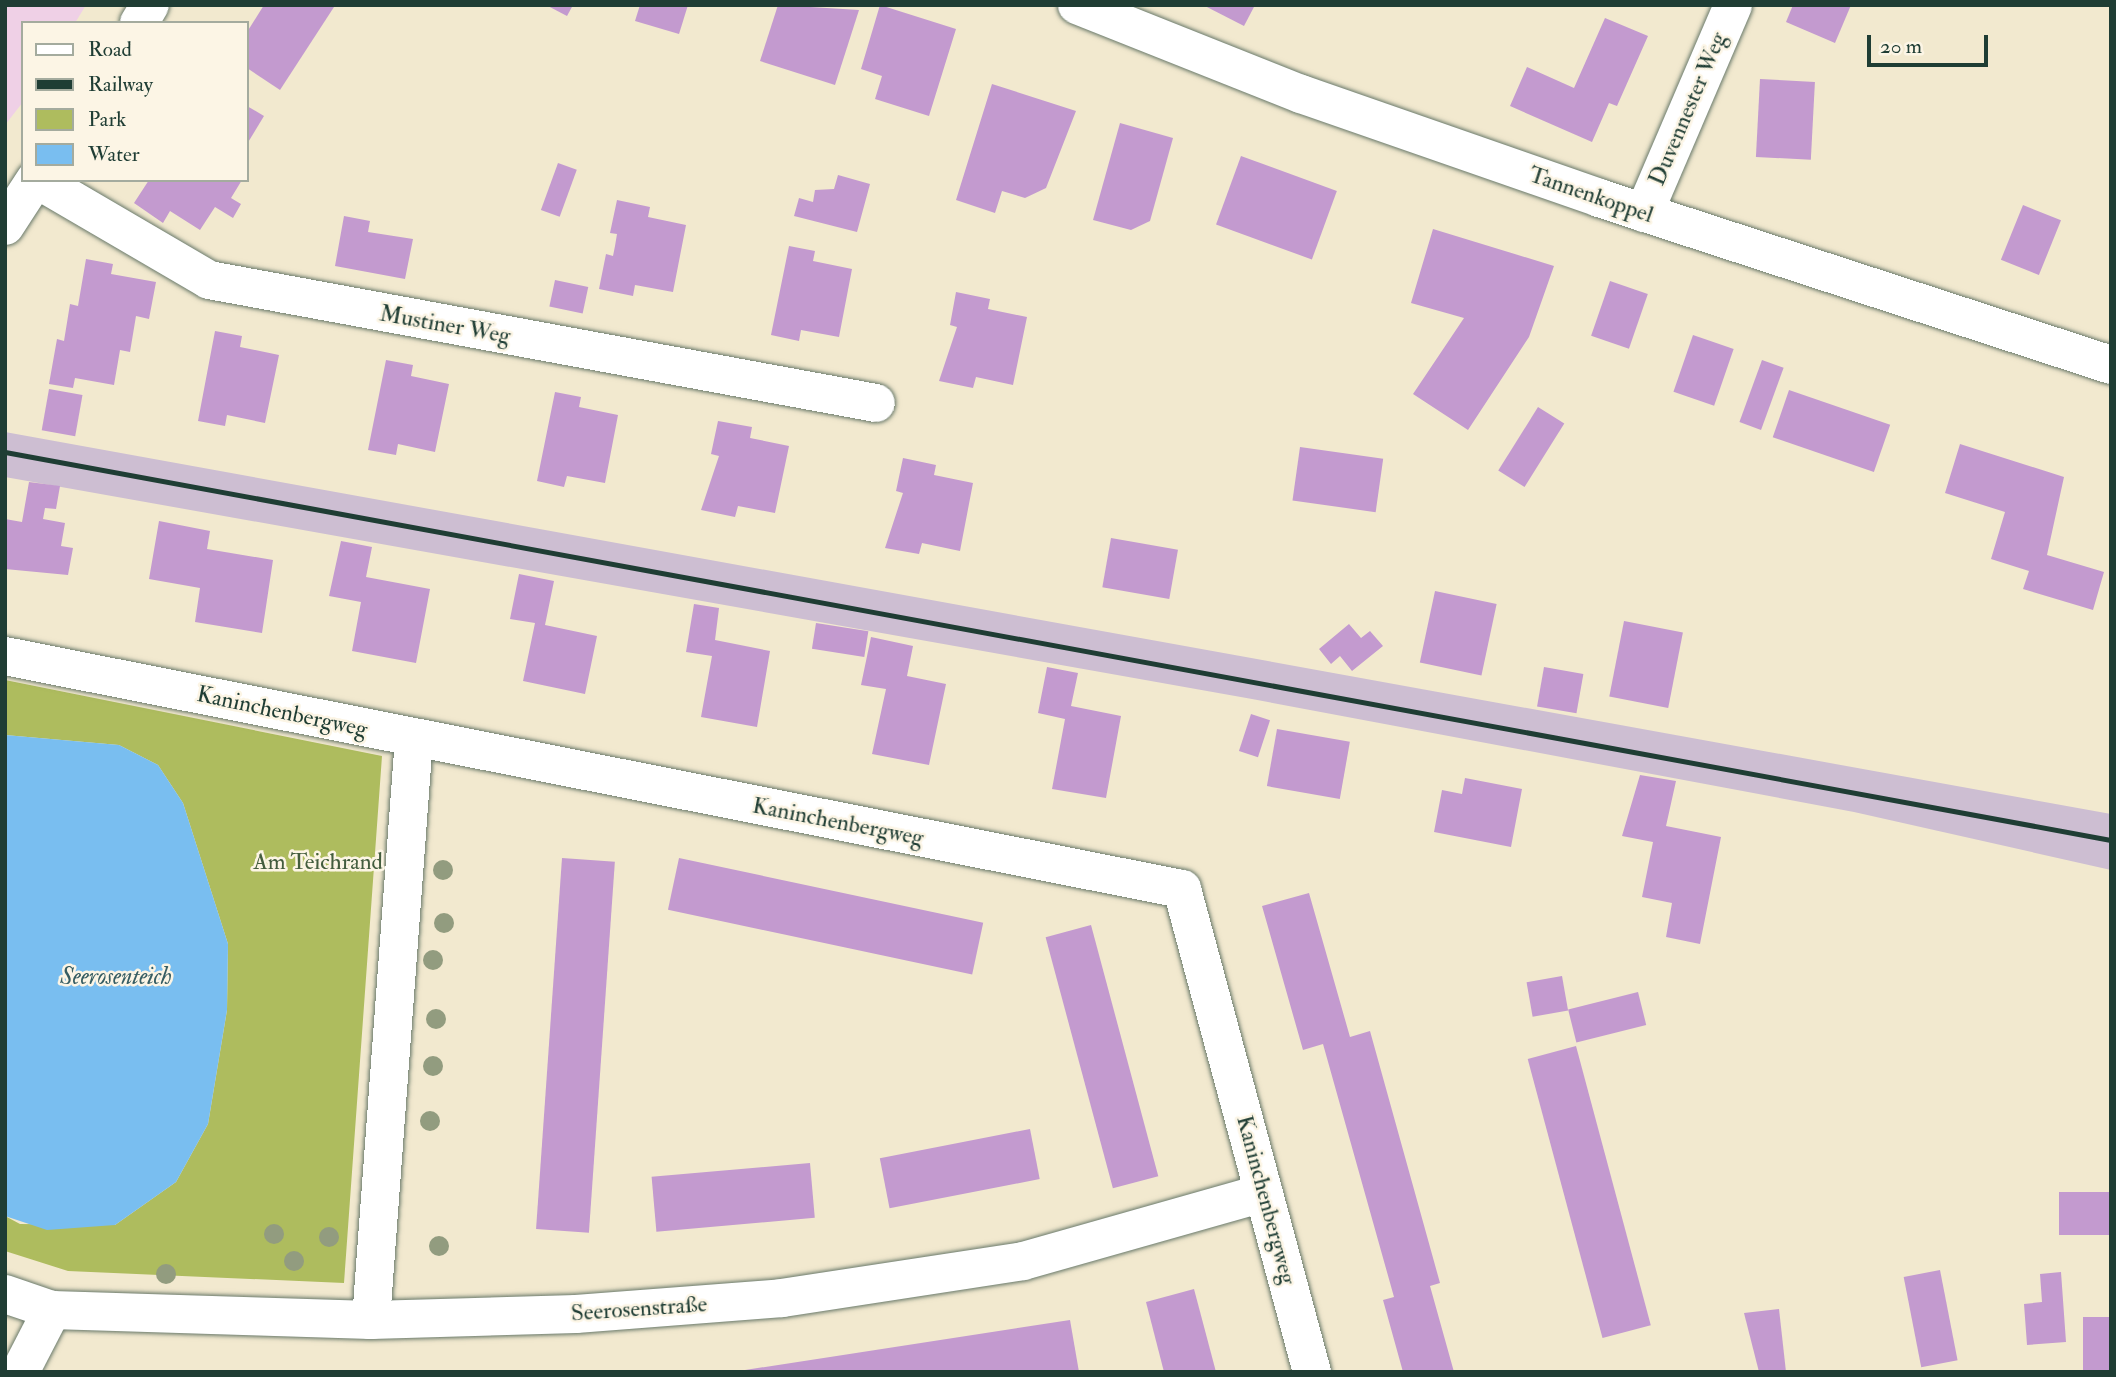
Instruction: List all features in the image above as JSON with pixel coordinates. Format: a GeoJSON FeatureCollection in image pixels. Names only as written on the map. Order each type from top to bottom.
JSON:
{"type":"FeatureCollection","features":[{"type":"Feature","properties":{"kind":"street"},"geometry":{"type":"LineString","coordinates":[[140,21],[150,5]]}},
{"type":"Feature","properties":{"kind":"street","name":"Tannenkoppel"},"geometry":{"type":"LineString","coordinates":[[1077,5],[1130,16],[1644,214],[2111,365]]}},
{"type":"Feature","properties":{"kind":"street","name":"Duvennester Weg"},"geometry":{"type":"LineString","coordinates":[[1644,214],[1733,5]]}},
{"type":"Feature","properties":{"kind":"street"},"geometry":{"type":"LineString","coordinates":[[5,226],[36,182]]}},
{"type":"Feature","properties":{"kind":"street","name":"Mustiner Weg"},"geometry":{"type":"LineString","coordinates":[[40,182],[209,281],[876,403]]}},
{"type":"Feature","properties":{"kind":"street","name":"Kaninchenbergweg"},"geometry":{"type":"LineString","coordinates":[[5,656],[1182,889],[1312,1372]]}},
{"type":"Feature","properties":{"kind":"street"},"geometry":{"type":"LineString","coordinates":[[371,1320],[414,739]]}},
{"type":"Feature","properties":{"kind":"street","name":"Seerosenstraße"},"geometry":{"type":"LineString","coordinates":[[5,1294],[52,1310],[371,1320],[576,1314],[782,1298],[1023,1261],[1264,1193]]}},
{"type":"Feature","properties":{"kind":"street"},"geometry":{"type":"LineString","coordinates":[[20,1372],[52,1310]]}},
{"type":"Feature","properties":{"kind":"shaded area"},"geometry":{"type":"Polygon","coordinates":[[[5,5],[86,5],[76,21],[21,21],[21,105],[5,125],[5,5]]]}},
{"type":"Feature","properties":{"kind":"shaded area"},"geometry":{"type":"Polygon","coordinates":[[[5,432],[2111,814],[2111,870],[1854,812],[1252,699],[5,477],[5,432]]]}},
{"type":"Feature","properties":{"kind":"green space","name":"Am Teichrand"},"geometry":{"type":"Polygon","coordinates":[[[5,680],[382,756],[344,1283],[68,1271],[5,1251],[5,1216],[20,1224],[115,1225],[176,1182],[208,1124],[227,1010],[228,944],[183,803],[158,765],[119,745],[5,735],[5,680]]]}},
{"type":"Feature","properties":{"kind":"water","name":"Seerosenteich"},"geometry":{"type":"Polygon","coordinates":[[[5,735],[119,745],[158,765],[183,803],[228,944],[227,1010],[208,1124],[176,1182],[115,1225],[47,1230],[5,1216],[5,735]]]}},
{"type":"Feature","properties":{"kind":"building"},"geometry":{"type":"Polygon","coordinates":[[[264,5],[334,7],[280,90],[248,69],[248,30],[264,5]]]}},
{"type":"Feature","properties":{"kind":"building"},"geometry":{"type":"Polygon","coordinates":[[[546,5],[573,5],[567,16],[546,5]]]}},
{"type":"Feature","properties":{"kind":"building"},"geometry":{"type":"Polygon","coordinates":[[[640,5],[688,5],[679,34],[635,21],[640,5]]]}},
{"type":"Feature","properties":{"kind":"building"},"geometry":{"type":"Polygon","coordinates":[[[778,5],[859,10],[835,85],[760,61],[778,5]]]}},
{"type":"Feature","properties":{"kind":"building"},"geometry":{"type":"Polygon","coordinates":[[[880,5],[956,29],[929,116],[875,99],[882,76],[861,69],[880,5]]]}},
{"type":"Feature","properties":{"kind":"building"},"geometry":{"type":"Polygon","coordinates":[[[1203,5],[1255,5],[1244,26],[1203,5]]]}},
{"type":"Feature","properties":{"kind":"building"},"geometry":{"type":"Polygon","coordinates":[[[1793,5],[1851,5],[1835,43],[1786,22],[1793,5]]]}},
{"type":"Feature","properties":{"kind":"building"},"geometry":{"type":"Polygon","coordinates":[[[1605,18],[1648,36],[1617,106],[1609,103],[1592,142],[1510,106],[1527,67],[1574,88],[1605,18]]]}},
{"type":"Feature","properties":{"kind":"building"},"geometry":{"type":"Polygon","coordinates":[[[1760,79],[1815,82],[1811,160],[1756,157],[1760,79]]]}},
{"type":"Feature","properties":{"kind":"building"},"geometry":{"type":"Polygon","coordinates":[[[992,84],[1076,111],[1046,188],[1025,198],[1002,191],[995,213],[956,200],[992,84]]]}},
{"type":"Feature","properties":{"kind":"building"},"geometry":{"type":"Polygon","coordinates":[[[248,107],[264,116],[248,142],[248,107]]]}},
{"type":"Feature","properties":{"kind":"building"},"geometry":{"type":"Polygon","coordinates":[[[1120,123],[1173,138],[1150,221],[1131,230],[1093,220],[1120,123]]]}},
{"type":"Feature","properties":{"kind":"building"},"geometry":{"type":"Polygon","coordinates":[[[1241,156],[1337,191],[1312,259],[1216,225],[1241,156]]]}},
{"type":"Feature","properties":{"kind":"building"},"geometry":{"type":"Polygon","coordinates":[[[558,163],[577,170],[560,217],[541,210],[558,163]]]}},
{"type":"Feature","properties":{"kind":"building"},"geometry":{"type":"Polygon","coordinates":[[[838,175],[870,184],[857,232],[794,216],[799,198],[813,202],[815,190],[834,189],[838,175]]]}},
{"type":"Feature","properties":{"kind":"building"},"geometry":{"type":"Polygon","coordinates":[[[148,182],[241,182],[231,198],[241,204],[233,218],[215,207],[200,230],[170,211],[163,223],[134,203],[148,182]]]}},
{"type":"Feature","properties":{"kind":"building"},"geometry":{"type":"Polygon","coordinates":[[[617,200],[650,207],[648,217],[686,225],[673,292],[635,285],[633,296],[599,289],[606,254],[613,256],[617,234],[610,233],[617,200]]]}},
{"type":"Feature","properties":{"kind":"building"},"geometry":{"type":"Polygon","coordinates":[[[2023,205],[2061,220],[2039,275],[2001,260],[2023,205]]]}},
{"type":"Feature","properties":{"kind":"building"},"geometry":{"type":"Polygon","coordinates":[[[344,216],[370,221],[368,232],[413,239],[405,279],[335,266],[344,216]]]}},
{"type":"Feature","properties":{"kind":"building"},"geometry":{"type":"Polygon","coordinates":[[[1433,229],[1554,266],[1529,337],[1468,430],[1413,394],[1464,318],[1411,303],[1433,229]]]}},
{"type":"Feature","properties":{"kind":"building"},"geometry":{"type":"Polygon","coordinates":[[[789,246],[815,251],[813,261],[852,269],[839,337],[801,330],[799,341],[771,335],[789,246]]]}},
{"type":"Feature","properties":{"kind":"building"},"geometry":{"type":"Polygon","coordinates":[[[86,259],[113,264],[111,274],[156,282],[149,319],[136,316],[130,352],[120,350],[114,385],[75,378],[73,388],[49,384],[57,339],[64,341],[70,304],[78,306],[86,259]]]}},
{"type":"Feature","properties":{"kind":"building"},"geometry":{"type":"Polygon","coordinates":[[[555,280],[588,287],[583,313],[549,306],[555,280]]]}},
{"type":"Feature","properties":{"kind":"building"},"geometry":{"type":"Polygon","coordinates":[[[1610,281],[1648,294],[1629,349],[1591,336],[1610,281]]]}},
{"type":"Feature","properties":{"kind":"building"},"geometry":{"type":"Polygon","coordinates":[[[956,292],[990,299],[988,309],[1027,317],[1013,385],[976,377],[973,388],[939,381],[957,327],[950,325],[956,292]]]}},
{"type":"Feature","properties":{"kind":"building"},"geometry":{"type":"Polygon","coordinates":[[[215,331],[242,336],[240,347],[279,355],[265,423],[227,415],[225,426],[198,421],[215,331]]]}},
{"type":"Feature","properties":{"kind":"building"},"geometry":{"type":"Polygon","coordinates":[[[1693,335],[1734,349],[1714,406],[1673,392],[1693,335]]]}},
{"type":"Feature","properties":{"kind":"building"},"geometry":{"type":"Polygon","coordinates":[[[386,360],[413,365],[411,376],[449,384],[435,452],[398,444],[396,455],[368,450],[386,360]]]}},
{"type":"Feature","properties":{"kind":"building"},"geometry":{"type":"Polygon","coordinates":[[[1762,360],[1784,368],[1761,430],[1739,422],[1762,360]]]}},
{"type":"Feature","properties":{"kind":"building"},"geometry":{"type":"Polygon","coordinates":[[[49,389],[82,395],[75,436],[42,430],[49,389]]]}},
{"type":"Feature","properties":{"kind":"building"},"geometry":{"type":"Polygon","coordinates":[[[1789,390],[1890,425],[1874,472],[1773,437],[1789,390]]]}},
{"type":"Feature","properties":{"kind":"building"},"geometry":{"type":"Polygon","coordinates":[[[555,392],[581,397],[579,407],[618,415],[605,483],[567,476],[564,487],[537,481],[555,392]]]}},
{"type":"Feature","properties":{"kind":"building"},"geometry":{"type":"Polygon","coordinates":[[[1538,407],[1564,423],[1525,487],[1498,471],[1538,407]]]}},
{"type":"Feature","properties":{"kind":"building"},"geometry":{"type":"Polygon","coordinates":[[[718,421],[752,427],[750,438],[789,446],[775,513],[738,506],[735,517],[701,510],[719,456],[711,454],[718,421]]]}},
{"type":"Feature","properties":{"kind":"building"},"geometry":{"type":"Polygon","coordinates":[[[1960,444],[2064,477],[2047,555],[2104,572],[2093,610],[2023,589],[2029,571],[1991,559],[2005,512],[1945,493],[1960,444]]]}},
{"type":"Feature","properties":{"kind":"building"},"geometry":{"type":"Polygon","coordinates":[[[1300,447],[1383,459],[1376,512],[1292,500],[1300,447]]]}},
{"type":"Feature","properties":{"kind":"building"},"geometry":{"type":"Polygon","coordinates":[[[903,458],[936,465],[934,475],[973,483],[960,551],[922,543],[919,554],[885,548],[903,493],[896,491],[903,458]]]}},
{"type":"Feature","properties":{"kind":"building"},"geometry":{"type":"Polygon","coordinates":[[[29,482],[60,486],[56,509],[45,508],[43,519],[65,523],[61,546],[73,548],[68,575],[5,569],[5,519],[22,522],[29,482]]]}},
{"type":"Feature","properties":{"kind":"building"},"geometry":{"type":"Polygon","coordinates":[[[159,521],[210,531],[207,549],[273,560],[262,633],[195,622],[200,588],[149,579],[159,521]]]}},
{"type":"Feature","properties":{"kind":"building"},"geometry":{"type":"Polygon","coordinates":[[[1111,538],[1178,550],[1169,599],[1102,587],[1111,538]]]}},
{"type":"Feature","properties":{"kind":"building"},"geometry":{"type":"Polygon","coordinates":[[[341,541],[372,547],[366,577],[430,589],[416,663],[352,651],[361,602],[329,596],[341,541]]]}},
{"type":"Feature","properties":{"kind":"building"},"geometry":{"type":"Polygon","coordinates":[[[519,574],[554,581],[545,625],[597,636],[585,694],[523,681],[535,623],[510,619],[519,574]]]}},
{"type":"Feature","properties":{"kind":"building"},"geometry":{"type":"Polygon","coordinates":[[[1435,591],[1497,604],[1481,676],[1420,662],[1435,591]]]}},
{"type":"Feature","properties":{"kind":"building"},"geometry":{"type":"Polygon","coordinates":[[[694,604],[719,608],[715,640],[770,651],[757,727],[701,717],[712,656],[686,652],[694,604]]]}},
{"type":"Feature","properties":{"kind":"building"},"geometry":{"type":"Polygon","coordinates":[[[1624,621],[1683,632],[1668,708],[1609,697],[1624,621]]]}},
{"type":"Feature","properties":{"kind":"building"},"geometry":{"type":"Polygon","coordinates":[[[816,623],[868,631],[864,657],[812,649],[816,623]]]}},
{"type":"Feature","properties":{"kind":"building"},"geometry":{"type":"Polygon","coordinates":[[[1349,624],[1361,638],[1370,631],[1383,646],[1352,671],[1340,656],[1331,664],[1319,649],[1349,624]]]}},
{"type":"Feature","properties":{"kind":"building"},"geometry":{"type":"Polygon","coordinates":[[[871,637],[913,646],[907,676],[946,684],[929,765],[872,754],[886,689],[861,685],[871,637]]]}},
{"type":"Feature","properties":{"kind":"building"},"geometry":{"type":"Polygon","coordinates":[[[1047,667],[1078,673],[1071,706],[1121,716],[1106,798],[1052,789],[1065,719],[1038,713],[1047,667]]]}},
{"type":"Feature","properties":{"kind":"building"},"geometry":{"type":"Polygon","coordinates":[[[1544,667],[1583,674],[1576,713],[1537,706],[1544,667]]]}},
{"type":"Feature","properties":{"kind":"building"},"geometry":{"type":"Polygon","coordinates":[[[1251,714],[1270,720],[1258,757],[1239,751],[1251,714]]]}},
{"type":"Feature","properties":{"kind":"building"},"geometry":{"type":"Polygon","coordinates":[[[1277,729],[1350,742],[1340,799],[1267,786],[1277,729]]]}},
{"type":"Feature","properties":{"kind":"building"},"geometry":{"type":"Polygon","coordinates":[[[1640,775],[1676,781],[1666,826],[1721,837],[1700,944],[1666,937],[1672,903],[1642,897],[1653,842],[1622,836],[1640,775]]]}},
{"type":"Feature","properties":{"kind":"building"},"geometry":{"type":"Polygon","coordinates":[[[1465,778],[1522,789],[1511,847],[1434,832],[1442,790],[1462,794],[1465,778]]]}},
{"type":"Feature","properties":{"kind":"building"},"geometry":{"type":"Polygon","coordinates":[[[562,858],[615,862],[589,1233],[536,1229],[562,858]]]}},
{"type":"Feature","properties":{"kind":"building"},"geometry":{"type":"Polygon","coordinates":[[[679,858],[983,923],[972,975],[668,910],[679,858]]]}},
{"type":"Feature","properties":{"kind":"building"},"geometry":{"type":"Polygon","coordinates":[[[1309,893],[1350,1037],[1370,1031],[1440,1283],[1430,1286],[1454,1372],[1403,1372],[1383,1300],[1394,1297],[1323,1044],[1303,1050],[1262,906],[1309,893]]]}},
{"type":"Feature","properties":{"kind":"building"},"geometry":{"type":"Polygon","coordinates":[[[1091,925],[1158,1176],[1113,1188],[1046,937],[1091,925]]]}},
{"type":"Feature","properties":{"kind":"building"},"geometry":{"type":"Polygon","coordinates":[[[1562,976],[1568,1010],[1533,1017],[1527,982],[1562,976]]]}},
{"type":"Feature","properties":{"kind":"building"},"geometry":{"type":"Polygon","coordinates":[[[1638,992],[1646,1025],[1576,1042],[1568,1009],[1638,992]]]}},
{"type":"Feature","properties":{"kind":"building"},"geometry":{"type":"Polygon","coordinates":[[[1576,1046],[1651,1325],[1603,1338],[1528,1059],[1576,1046]]]}},
{"type":"Feature","properties":{"kind":"building"},"geometry":{"type":"Polygon","coordinates":[[[1030,1129],[1040,1179],[890,1208],[880,1158],[1030,1129]]]}},
{"type":"Feature","properties":{"kind":"building"},"geometry":{"type":"Polygon","coordinates":[[[810,1163],[815,1218],[656,1232],[652,1177],[810,1163]]]}},
{"type":"Feature","properties":{"kind":"building"},"geometry":{"type":"Polygon","coordinates":[[[2059,1192],[2111,1192],[2111,1235],[2059,1235],[2059,1192]]]}},
{"type":"Feature","properties":{"kind":"building"},"geometry":{"type":"Polygon","coordinates":[[[1940,1270],[1958,1360],[1921,1367],[1904,1277],[1940,1270]]]}},
{"type":"Feature","properties":{"kind":"building"},"geometry":{"type":"Polygon","coordinates":[[[2061,1272],[2066,1342],[2027,1345],[2024,1304],[2042,1302],[2040,1274],[2061,1272]]]}},
{"type":"Feature","properties":{"kind":"building"},"geometry":{"type":"Polygon","coordinates":[[[1194,1289],[1216,1372],[1164,1372],[1146,1302],[1194,1289]]]}},
{"type":"Feature","properties":{"kind":"building"},"geometry":{"type":"Polygon","coordinates":[[[1779,1309],[1786,1372],[1759,1372],[1744,1313],[1779,1309]]]}},
{"type":"Feature","properties":{"kind":"building"},"geometry":{"type":"Polygon","coordinates":[[[2083,1317],[2111,1317],[2111,1372],[2083,1372],[2083,1317]]]}},
{"type":"Feature","properties":{"kind":"building"},"geometry":{"type":"Polygon","coordinates":[[[1070,1320],[1079,1372],[745,1372],[745,1370],[1070,1320]]]}},
{"type":"Feature","properties":{"kind":"railway"},"geometry":{"type":"LineString","coordinates":[[5,452],[2111,840]]}}]}
